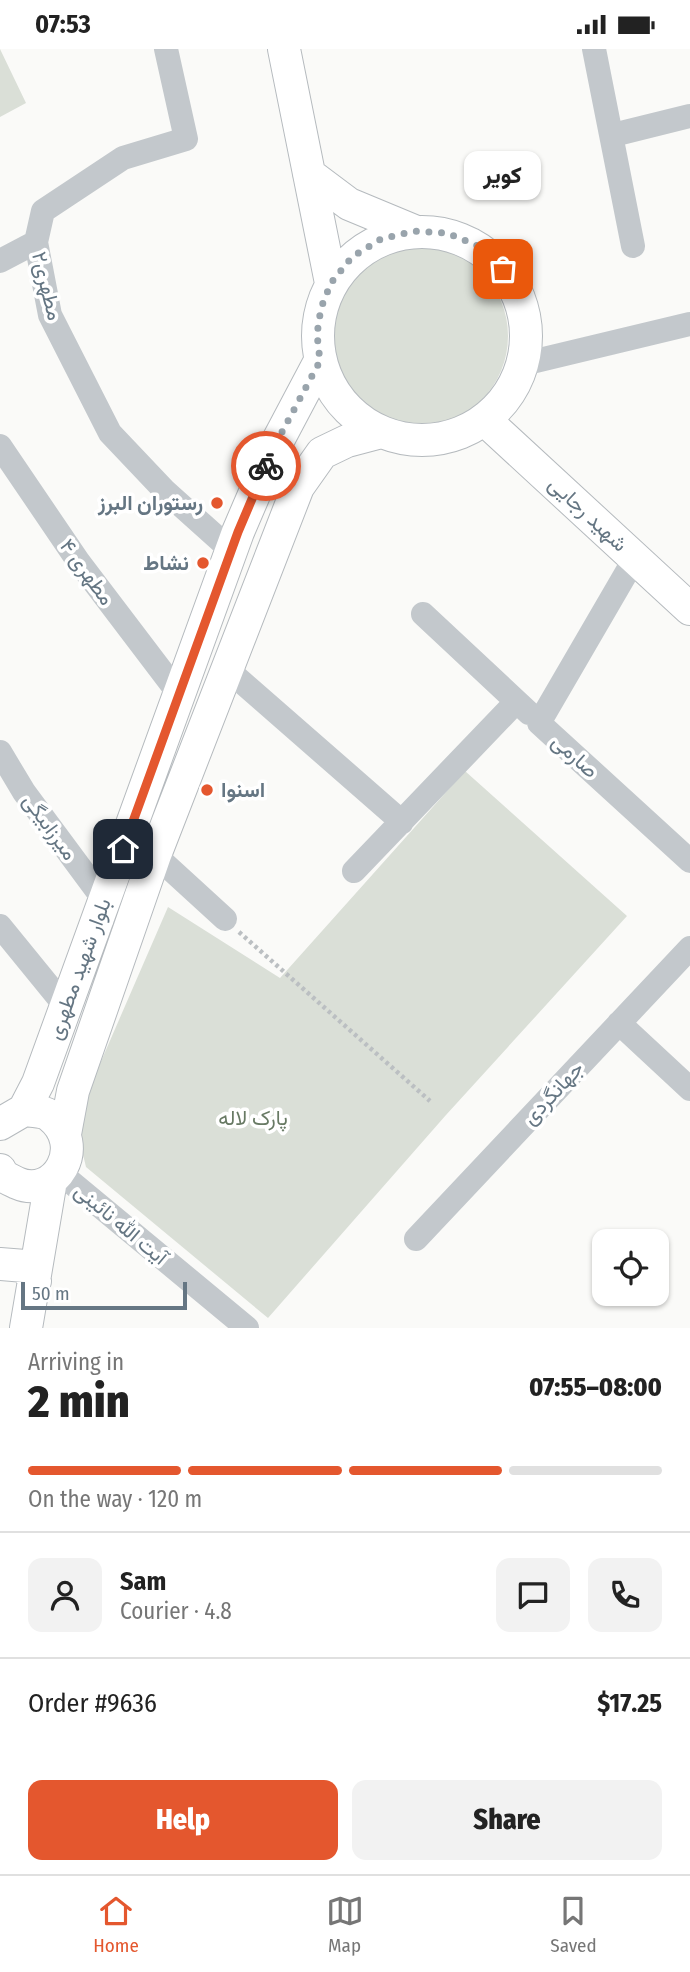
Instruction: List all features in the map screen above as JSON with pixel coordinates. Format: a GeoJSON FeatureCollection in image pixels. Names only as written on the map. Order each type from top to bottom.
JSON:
{"type":"FeatureCollection","features":[{"type":"Feature","properties":{"kind":"main road"},"geometry":{"type":"LineString","coordinates":[[284,49],[331,283]]}},
{"type":"Feature","properties":{"kind":"main road"},"geometry":{"type":"LineString","coordinates":[[309,174],[349,204],[414,231]]}},
{"type":"Feature","properties":{"kind":"main road"},"geometry":{"type":"LineString","coordinates":[[414,231],[447,233],[478,246],[503,269],[520,298],[527,331],[523,364],[509,395],[485,420],[462,433],[435,440],[408,440],[381,432],[354,416],[333,391],[320,361],[317,334],[321,308],[331,283],[352,257],[381,239],[414,231]]}},
{"type":"Feature","properties":{"kind":"main road","name":"بلوار شهید مطهری"},"geometry":{"type":"LineString","coordinates":[[21,1105],[65,1007],[232,551],[274,447],[320,361]]}},
{"type":"Feature","properties":{"kind":"main road","name":"شهید رجایی"},"geometry":{"type":"LineString","coordinates":[[485,420],[690,609]]}},
{"type":"Feature","properties":{"kind":"main road","name":"بلوار شهید مطهری"},"geometry":{"type":"LineString","coordinates":[[55,1177],[68,1154],[65,1133],[73,1091],[155,855],[298,487],[322,453],[347,441],[381,432]]}},
{"type":"Feature","properties":{"kind":"main road"},"geometry":{"type":"LineString","coordinates":[[21,1105],[52,1094],[73,1091]]}},
{"type":"Feature","properties":{"kind":"main road"},"geometry":{"type":"LineString","coordinates":[[21,1105],[49,1114],[65,1133]]}},
{"type":"Feature","properties":{"kind":"main road"},"geometry":{"type":"LineString","coordinates":[[1,1182],[26,1187],[55,1177],[26,1328]]}},
{"type":"Feature","properties":{"kind":"main road"},"geometry":{"type":"LineString","coordinates":[[0,1264],[24,1266],[35,1281]]}},
{"type":"Feature","properties":{"kind":"street","name":"مطهری۲"},"geometry":{"type":"LineString","coordinates":[[166,49],[186,139],[123,158],[43,211],[36,242],[50,316],[110,433],[165,491],[232,551]]}},
{"type":"Feature","properties":{"kind":"street"},"geometry":{"type":"LineString","coordinates":[[594,49],[634,246]]}},
{"type":"Feature","properties":{"kind":"street"},"geometry":{"type":"LineString","coordinates":[[613,135],[690,117]]}},
{"type":"Feature","properties":{"kind":"street"},"geometry":{"type":"LineString","coordinates":[[0,261],[36,242]]}},
{"type":"Feature","properties":{"kind":"street"},"geometry":{"type":"LineString","coordinates":[[523,364],[690,324]]}},
{"type":"Feature","properties":{"kind":"street","name":"مطهری ۴"},"geometry":{"type":"LineString","coordinates":[[0,446],[78,561],[179,694]]}},
{"type":"Feature","properties":{"kind":"street","name":"صارمی"},"geometry":{"type":"LineString","coordinates":[[635,558],[539,723],[690,861]]}},
{"type":"Feature","properties":{"kind":"street"},"geometry":{"type":"LineString","coordinates":[[423,614],[539,723]]}},
{"type":"Feature","properties":{"kind":"street"},"geometry":{"type":"LineString","coordinates":[[227,670],[402,822]]}},
{"type":"Feature","properties":{"kind":"street"},"geometry":{"type":"LineString","coordinates":[[354,871],[516,702]]}},
{"type":"Feature","properties":{"kind":"street","name":"میرزابیگی"},"geometry":{"type":"LineString","coordinates":[[0,752],[24,792],[104,900]]}},
{"type":"Feature","properties":{"kind":"street"},"geometry":{"type":"LineString","coordinates":[[155,855],[225,919]]}},
{"type":"Feature","properties":{"kind":"street"},"geometry":{"type":"LineString","coordinates":[[0,926],[65,1007]]}},
{"type":"Feature","properties":{"kind":"street","name":"جهانگردی"},"geometry":{"type":"LineString","coordinates":[[416,1239],[690,948]]}},
{"type":"Feature","properties":{"kind":"street"},"geometry":{"type":"LineString","coordinates":[[619,1023],[690,1089]]}},
{"type":"Feature","properties":{"kind":"street","name":"آیت الله نائینی"},"geometry":{"type":"LineString","coordinates":[[55,1177],[247,1328]]}},
{"type":"Feature","properties":{"kind":"path"},"geometry":{"type":"LineString","coordinates":[[225,919],[430,1101]]}},
{"type":"Feature","properties":{"kind":"green space"},"geometry":{"type":"Polygon","coordinates":[[[0,49],[26,103],[0,117],[0,49]]]}},
{"type":"Feature","properties":{"kind":"green space"},"geometry":{"type":"Polygon","coordinates":[[[417,245],[452,252],[468,260],[481,272],[493,285],[501,301],[508,336],[501,371],[493,387],[481,400],[468,412],[452,420],[417,427],[382,420],[366,412],[353,400],[341,387],[333,371],[326,336],[333,301],[341,285],[353,272],[366,260],[382,252],[417,245]]]}},
{"type":"Feature","properties":{"kind":"green space","name":"پارک لاله"},"geometry":{"type":"Polygon","coordinates":[[[465,771],[627,916],[446,1115],[268,1318],[86,1167],[78,1134],[89,1089],[168,907],[280,978],[465,771]]]}},
{"type":"Feature","properties":{"kind":"way so far"},"geometry":{"type":"LineString","coordinates":[[266,466],[320,361],[317,334],[321,308],[331,283],[352,257],[381,239],[414,231],[447,233],[478,246],[503,269]]}},
{"type":"Feature","properties":{"kind":"place","name":"کویر"},"geometry":{"type":"Point","coordinates":[503,269]}},
{"type":"Feature","properties":{"kind":"place","name":"رستوران البرز"},"geometry":{"type":"Point","coordinates":[217,503]}},
{"type":"Feature","properties":{"kind":"place","name":"نشاط"},"geometry":{"type":"Point","coordinates":[203,563]}},
{"type":"Feature","properties":{"kind":"place","name":"اسنوا"},"geometry":{"type":"Point","coordinates":[207,790]}},
{"type":"Feature","properties":{"kind":"route"},"geometry":{"type":"LineString","coordinates":[[123,849],[238,532],[266,466]]}}]}
